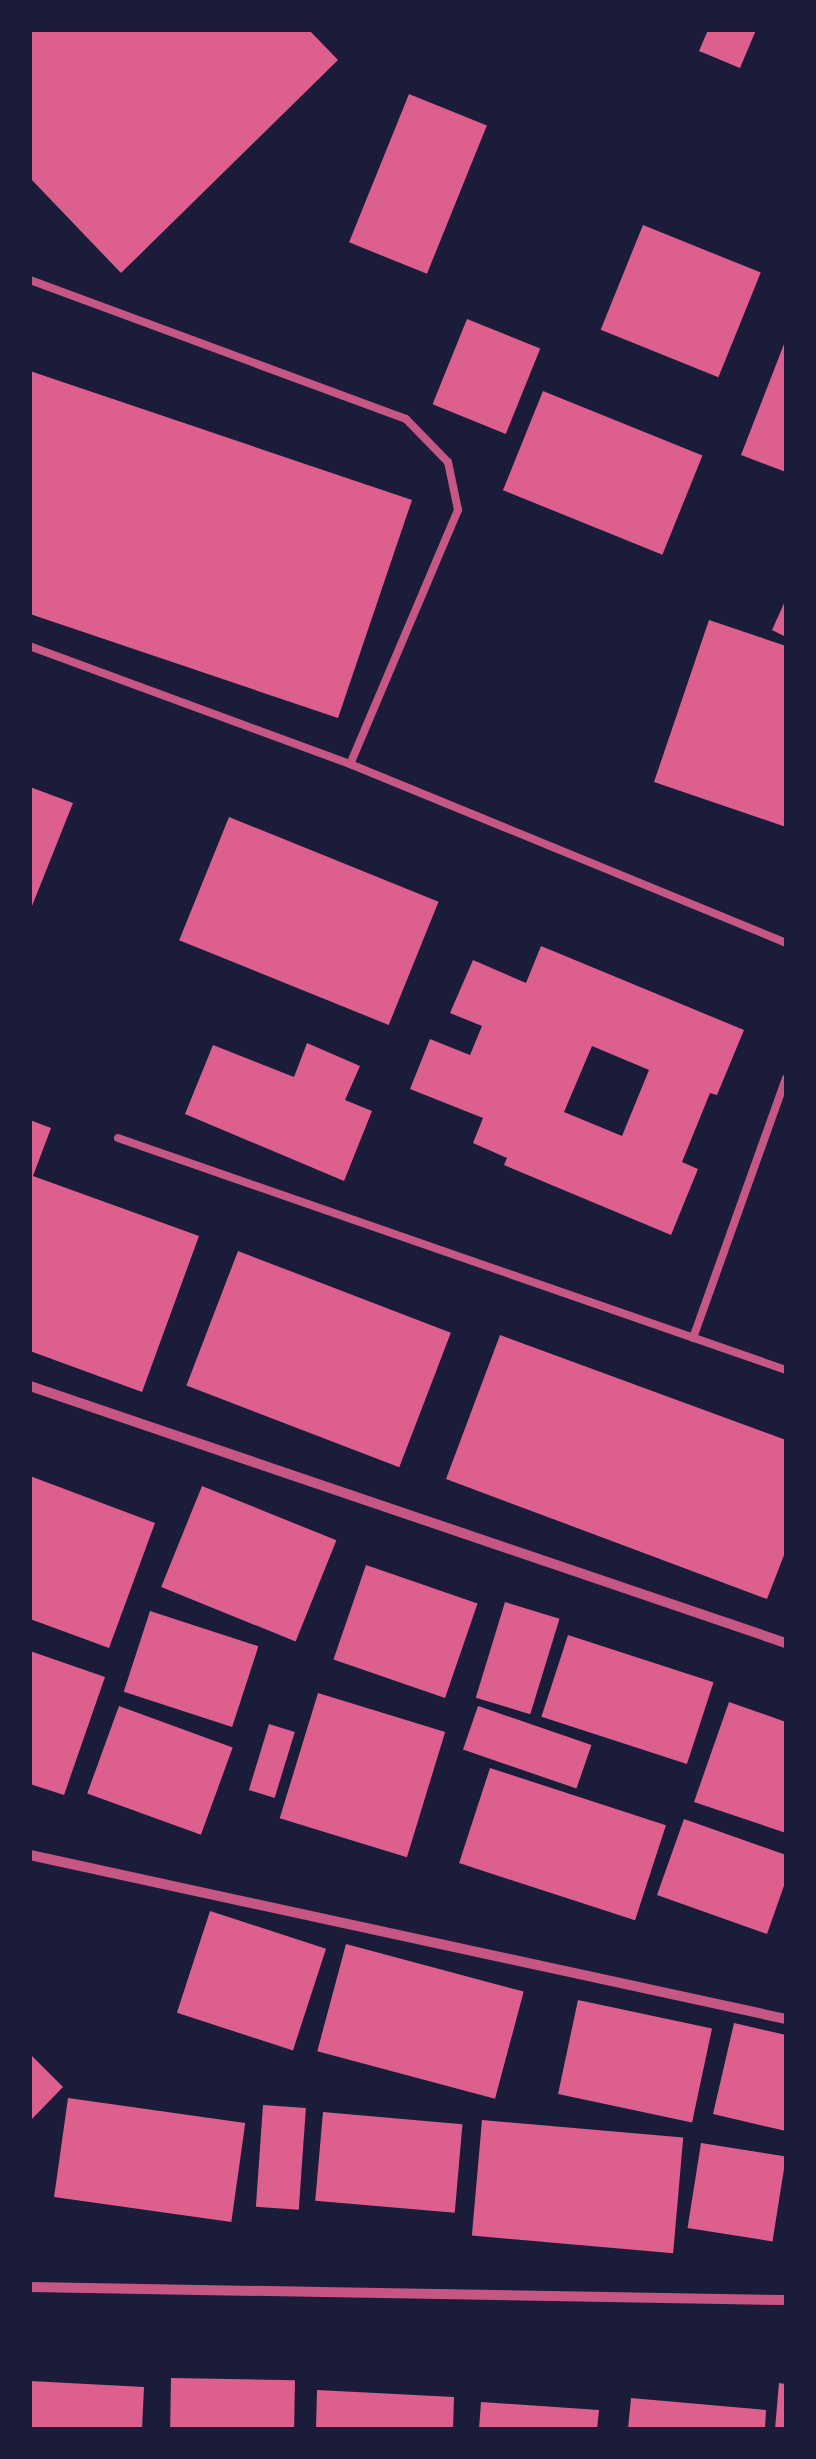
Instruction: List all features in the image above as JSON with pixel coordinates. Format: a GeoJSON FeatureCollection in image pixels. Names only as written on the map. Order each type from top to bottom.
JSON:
{"type":"FeatureCollection","features":[{"type":"Feature","properties":{"kind":"street"},"geometry":{"type":"LineString","coordinates":[[30,1386],[786,1643]]}},
{"type":"Feature","properties":{"kind":"street"},"geometry":{"type":"LineString","coordinates":[[30,1855],[786,2019]]}},
{"type":"Feature","properties":{"kind":"street"},"geometry":{"type":"LineString","coordinates":[[30,2287],[786,2300]]}},
{"type":"Feature","properties":{"kind":"lane"},"geometry":{"type":"LineString","coordinates":[[30,280],[406,419],[448,462],[458,510],[350,764]]}},
{"type":"Feature","properties":{"kind":"lane"},"geometry":{"type":"LineString","coordinates":[[30,646],[350,764],[786,942]]}},
{"type":"Feature","properties":{"kind":"lane"},"geometry":{"type":"LineString","coordinates":[[693,1338],[786,1078]]}},
{"type":"Feature","properties":{"kind":"lane"},"geometry":{"type":"LineString","coordinates":[[118,1138],[786,1370]]}},
{"type":"Feature","properties":{"kind":"building"},"geometry":{"type":"Polygon","coordinates":[[[30,30],[309,30],[338,60],[121,273],[30,178],[30,30]]]}},
{"type":"Feature","properties":{"kind":"building"},"geometry":{"type":"Polygon","coordinates":[[[708,30],[756,30],[740,68],[699,51],[708,30]]]}},
{"type":"Feature","properties":{"kind":"building"},"geometry":{"type":"Polygon","coordinates":[[[409,94],[487,125],[427,274],[349,242],[409,94]]]}},
{"type":"Feature","properties":{"kind":"building"},"geometry":{"type":"Polygon","coordinates":[[[643,225],[761,273],[718,377],[601,330],[643,225]]]}},
{"type":"Feature","properties":{"kind":"building"},"geometry":{"type":"Polygon","coordinates":[[[467,319],[540,349],[506,434],[433,404],[467,319]]]}},
{"type":"Feature","properties":{"kind":"building"},"geometry":{"type":"Polygon","coordinates":[[[786,339],[786,472],[741,455],[786,339]]]}},
{"type":"Feature","properties":{"kind":"building"},"geometry":{"type":"Polygon","coordinates":[[[30,371],[412,500],[338,718],[30,614],[30,371]]]}},
{"type":"Feature","properties":{"kind":"building"},"geometry":{"type":"Polygon","coordinates":[[[543,391],[702,455],[662,555],[503,490],[543,391]]]}},
{"type":"Feature","properties":{"kind":"building"},"geometry":{"type":"Polygon","coordinates":[[[786,599],[786,637],[772,630],[786,599]]]}},
{"type":"Feature","properties":{"kind":"building"},"geometry":{"type":"Polygon","coordinates":[[[709,620],[786,646],[786,827],[654,782],[709,620]]]}},
{"type":"Feature","properties":{"kind":"building"},"geometry":{"type":"Polygon","coordinates":[[[30,787],[73,803],[30,911],[30,787]]]}},
{"type":"Feature","properties":{"kind":"building"},"geometry":{"type":"Polygon","coordinates":[[[229,817],[439,902],[389,1025],[179,940],[229,817]]]}},
{"type":"Feature","properties":{"kind":"building"},"geometry":{"type":"Polygon","coordinates":[[[541,946],[744,1030],[717,1095],[710,1093],[682,1162],[698,1169],[671,1235],[504,1165],[507,1158],[473,1143],[483,1118],[410,1089],[430,1039],[470,1055],[482,1026],[450,1013],[473,960],[526,983],[541,946]],[[592,1046],[564,1112],[622,1136],[649,1070],[592,1046]]]}},
{"type":"Feature","properties":{"kind":"building"},"geometry":{"type":"Polygon","coordinates":[[[307,1043],[360,1066],[345,1100],[372,1111],[344,1181],[185,1114],[213,1045],[294,1077],[307,1043]]]}},
{"type":"Feature","properties":{"kind":"building"},"geometry":{"type":"Polygon","coordinates":[[[30,1120],[51,1128],[33,1176],[199,1236],[142,1392],[30,1351],[30,1120]]]}},
{"type":"Feature","properties":{"kind":"building"},"geometry":{"type":"Polygon","coordinates":[[[238,1251],[451,1333],[399,1467],[186,1385],[238,1251]]]}},
{"type":"Feature","properties":{"kind":"building"},"geometry":{"type":"Polygon","coordinates":[[[500,1335],[786,1440],[786,1550],[767,1599],[446,1479],[500,1335]]]}},
{"type":"Feature","properties":{"kind":"building"},"geometry":{"type":"Polygon","coordinates":[[[30,1476],[155,1523],[109,1648],[30,1619],[30,1476]]]}},
{"type":"Feature","properties":{"kind":"building"},"geometry":{"type":"Polygon","coordinates":[[[202,1486],[336,1540],[296,1641],[161,1587],[202,1486]]]}},
{"type":"Feature","properties":{"kind":"building"},"geometry":{"type":"Polygon","coordinates":[[[366,1565],[478,1603],[445,1698],[333,1660],[366,1565]]]}},
{"type":"Feature","properties":{"kind":"building"},"geometry":{"type":"Polygon","coordinates":[[[505,1602],[560,1619],[530,1714],[476,1698],[505,1602]]]}},
{"type":"Feature","properties":{"kind":"building"},"geometry":{"type":"Polygon","coordinates":[[[150,1611],[258,1646],[232,1727],[124,1692],[150,1611]]]}},
{"type":"Feature","properties":{"kind":"building"},"geometry":{"type":"Polygon","coordinates":[[[568,1635],[714,1682],[687,1764],[541,1717],[568,1635]]]}},
{"type":"Feature","properties":{"kind":"building"},"geometry":{"type":"Polygon","coordinates":[[[30,1651],[105,1677],[64,1795],[30,1784],[30,1651]]]}},
{"type":"Feature","properties":{"kind":"building"},"geometry":{"type":"Polygon","coordinates":[[[318,1693],[445,1732],[407,1857],[280,1818],[318,1693]]]}},
{"type":"Feature","properties":{"kind":"building"},"geometry":{"type":"Polygon","coordinates":[[[729,1702],[786,1722],[786,1833],[694,1802],[729,1702]]]}},
{"type":"Feature","properties":{"kind":"building"},"geometry":{"type":"Polygon","coordinates":[[[119,1706],[233,1747],[201,1835],[87,1793],[119,1706]]]}},
{"type":"Feature","properties":{"kind":"building"},"geometry":{"type":"Polygon","coordinates":[[[478,1706],[591,1745],[576,1789],[463,1749],[478,1706]]]}},
{"type":"Feature","properties":{"kind":"building"},"geometry":{"type":"Polygon","coordinates":[[[269,1724],[295,1732],[275,1798],[249,1790],[269,1724]]]}},
{"type":"Feature","properties":{"kind":"building"},"geometry":{"type":"Polygon","coordinates":[[[490,1768],[666,1825],[635,1920],[459,1863],[490,1768]]]}},
{"type":"Feature","properties":{"kind":"building"},"geometry":{"type":"Polygon","coordinates":[[[684,1819],[786,1855],[786,1880],[767,1934],[657,1895],[684,1819]]]}},
{"type":"Feature","properties":{"kind":"building"},"geometry":{"type":"Polygon","coordinates":[[[210,1911],[326,1949],[293,2050],[177,2013],[210,1911]]]}},
{"type":"Feature","properties":{"kind":"building"},"geometry":{"type":"Polygon","coordinates":[[[346,1944],[524,1992],[495,2099],[317,2051],[346,1944]]]}},
{"type":"Feature","properties":{"kind":"building"},"geometry":{"type":"Polygon","coordinates":[[[578,2000],[712,2028],[692,2122],[558,2094],[578,2000]]]}},
{"type":"Feature","properties":{"kind":"building"},"geometry":{"type":"Polygon","coordinates":[[[734,2023],[786,2035],[786,2131],[713,2114],[734,2023]]]}},
{"type":"Feature","properties":{"kind":"building"},"geometry":{"type":"Polygon","coordinates":[[[30,2054],[63,2087],[30,2121],[30,2054]]]}},
{"type":"Feature","properties":{"kind":"building"},"geometry":{"type":"Polygon","coordinates":[[[68,2098],[245,2123],[231,2222],[54,2197],[68,2098]]]}},
{"type":"Feature","properties":{"kind":"building"},"geometry":{"type":"Polygon","coordinates":[[[263,2105],[306,2108],[299,2210],[256,2207],[263,2105]]]}},
{"type":"Feature","properties":{"kind":"building"},"geometry":{"type":"Polygon","coordinates":[[[323,2112],[462,2124],[455,2213],[315,2201],[323,2112]]]}},
{"type":"Feature","properties":{"kind":"building"},"geometry":{"type":"Polygon","coordinates":[[[482,2120],[683,2138],[673,2253],[472,2236],[482,2120]]]}},
{"type":"Feature","properties":{"kind":"building"},"geometry":{"type":"Polygon","coordinates":[[[701,2143],[786,2156],[772,2241],[688,2228],[701,2143]]]}},
{"type":"Feature","properties":{"kind":"building"},"geometry":{"type":"Polygon","coordinates":[[[171,2378],[295,2380],[294,2429],[170,2429],[171,2378]]]}},
{"type":"Feature","properties":{"kind":"building"},"geometry":{"type":"Polygon","coordinates":[[[30,2381],[144,2387],[142,2429],[30,2429],[30,2381]]]}},
{"type":"Feature","properties":{"kind":"building"},"geometry":{"type":"Polygon","coordinates":[[[779,2383],[786,2384],[786,2429],[775,2429],[779,2383]]]}},
{"type":"Feature","properties":{"kind":"building"},"geometry":{"type":"Polygon","coordinates":[[[317,2390],[454,2397],[453,2429],[316,2429],[317,2390]]]}},
{"type":"Feature","properties":{"kind":"building"},"geometry":{"type":"Polygon","coordinates":[[[631,2398],[766,2410],[765,2429],[628,2429],[631,2398]]]}},
{"type":"Feature","properties":{"kind":"building"},"geometry":{"type":"Polygon","coordinates":[[[481,2402],[599,2410],[597,2429],[479,2429],[481,2402]]]}}]}
